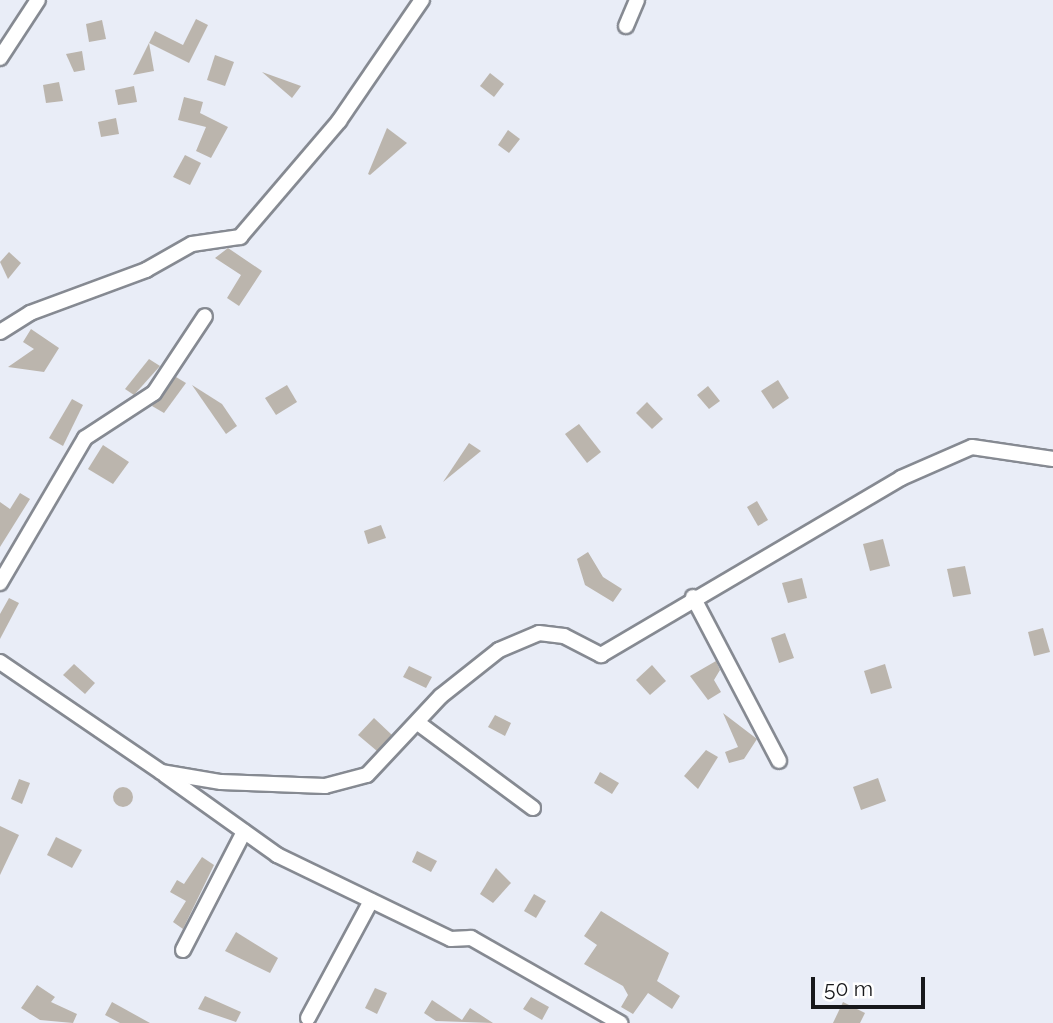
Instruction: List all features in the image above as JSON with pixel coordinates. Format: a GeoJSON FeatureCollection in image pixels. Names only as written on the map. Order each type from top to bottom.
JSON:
{"type":"FeatureCollection","features":[{"type":"Feature","properties":{"kind":"street"},"geometry":{"type":"LineString","coordinates":[[0,58],[38,0]]}},
{"type":"Feature","properties":{"kind":"street"},"geometry":{"type":"LineString","coordinates":[[0,332],[192,244],[240,237],[339,121],[422,0]]}},
{"type":"Feature","properties":{"kind":"street"},"geometry":{"type":"LineString","coordinates":[[626,26],[638,0]]}},
{"type":"Feature","properties":{"kind":"street"},"geometry":{"type":"LineString","coordinates":[[0,583],[85,438],[154,393],[205,316]]}},
{"type":"Feature","properties":{"kind":"street"},"geometry":{"type":"LineString","coordinates":[[161,772],[221,782],[325,786],[367,775],[418,723],[499,650],[539,633],[564,636],[601,655],[693,597],[901,478],[972,447],[1053,460]]}},
{"type":"Feature","properties":{"kind":"street"},"geometry":{"type":"LineString","coordinates":[[693,597],[779,761]]}},
{"type":"Feature","properties":{"kind":"street"},"geometry":{"type":"LineString","coordinates":[[0,662],[244,832],[371,901],[452,939],[471,938],[620,1023]]}},
{"type":"Feature","properties":{"kind":"street"},"geometry":{"type":"LineString","coordinates":[[418,723],[533,808]]}},
{"type":"Feature","properties":{"kind":"street"},"geometry":{"type":"LineString","coordinates":[[183,950],[244,832]]}},
{"type":"Feature","properties":{"kind":"street"},"geometry":{"type":"LineString","coordinates":[[308,1018],[371,901]]}},
{"type":"Feature","properties":{"kind":"building"},"geometry":{"type":"Polygon","coordinates":[[[196,19],[208,25],[189,63],[149,43],[155,31],[183,45],[196,19]]]}},
{"type":"Feature","properties":{"kind":"building"},"geometry":{"type":"Polygon","coordinates":[[[102,20],[106,39],[89,42],[86,24],[102,20]]]}},
{"type":"Feature","properties":{"kind":"building"},"geometry":{"type":"Polygon","coordinates":[[[149,43],[154,71],[133,75],[149,43]]]}},
{"type":"Feature","properties":{"kind":"building"},"geometry":{"type":"Polygon","coordinates":[[[82,51],[85,70],[74,72],[66,54],[82,51]]]}},
{"type":"Feature","properties":{"kind":"building"},"geometry":{"type":"Polygon","coordinates":[[[215,55],[234,62],[225,86],[207,80],[215,55]]]}},
{"type":"Feature","properties":{"kind":"building"},"geometry":{"type":"Polygon","coordinates":[[[262,72],[301,86],[292,98],[262,72]]]}},
{"type":"Feature","properties":{"kind":"building"},"geometry":{"type":"Polygon","coordinates":[[[490,73],[504,84],[494,97],[480,86],[490,73]]]}},
{"type":"Feature","properties":{"kind":"building"},"geometry":{"type":"Polygon","coordinates":[[[59,82],[63,101],[46,103],[43,85],[59,82]]]}},
{"type":"Feature","properties":{"kind":"building"},"geometry":{"type":"Polygon","coordinates":[[[134,86],[137,102],[118,105],[115,90],[134,86]]]}},
{"type":"Feature","properties":{"kind":"building"},"geometry":{"type":"Polygon","coordinates":[[[184,97],[203,102],[200,113],[228,127],[211,158],[196,151],[206,127],[178,120],[184,97]]]}},
{"type":"Feature","properties":{"kind":"building"},"geometry":{"type":"Polygon","coordinates":[[[116,118],[119,134],[101,137],[98,122],[116,118]]]}},
{"type":"Feature","properties":{"kind":"building"},"geometry":{"type":"Polygon","coordinates":[[[387,128],[407,143],[370,175],[368,174],[387,128]]]}},
{"type":"Feature","properties":{"kind":"building"},"geometry":{"type":"Polygon","coordinates":[[[508,130],[520,139],[509,153],[498,145],[508,130]]]}},
{"type":"Feature","properties":{"kind":"building"},"geometry":{"type":"Polygon","coordinates":[[[185,155],[201,163],[190,185],[173,177],[185,155]]]}},
{"type":"Feature","properties":{"kind":"building"},"geometry":{"type":"Polygon","coordinates":[[[228,248],[262,271],[239,306],[227,298],[241,275],[215,258],[228,248]]]}},
{"type":"Feature","properties":{"kind":"building"},"geometry":{"type":"Polygon","coordinates":[[[9,252],[21,263],[8,279],[0,262],[9,252]]]}},
{"type":"Feature","properties":{"kind":"building"},"geometry":{"type":"Polygon","coordinates":[[[31,329],[59,348],[44,372],[8,367],[34,349],[23,342],[31,329]]]}},
{"type":"Feature","properties":{"kind":"building"},"geometry":{"type":"Polygon","coordinates":[[[149,359],[160,366],[134,395],[125,389],[149,359]]]}},
{"type":"Feature","properties":{"kind":"building"},"geometry":{"type":"Polygon","coordinates":[[[176,377],[186,383],[164,413],[152,406],[176,377]]]}},
{"type":"Feature","properties":{"kind":"building"},"geometry":{"type":"Polygon","coordinates":[[[778,380],[789,398],[773,409],[761,391],[778,380]]]}},
{"type":"Feature","properties":{"kind":"building"},"geometry":{"type":"Polygon","coordinates":[[[192,385],[222,404],[237,426],[226,434],[192,385]]]}},
{"type":"Feature","properties":{"kind":"building"},"geometry":{"type":"Polygon","coordinates":[[[287,385],[297,402],[276,415],[265,398],[287,385]]]}},
{"type":"Feature","properties":{"kind":"building"},"geometry":{"type":"Polygon","coordinates":[[[708,386],[720,401],[709,409],[697,395],[708,386]]]}},
{"type":"Feature","properties":{"kind":"building"},"geometry":{"type":"Polygon","coordinates":[[[72,399],[83,405],[63,446],[49,438],[72,399]]]}},
{"type":"Feature","properties":{"kind":"building"},"geometry":{"type":"Polygon","coordinates":[[[647,402],[663,419],[652,429],[636,413],[647,402]]]}},
{"type":"Feature","properties":{"kind":"building"},"geometry":{"type":"Polygon","coordinates":[[[579,424],[601,452],[587,463],[565,434],[579,424]]]}},
{"type":"Feature","properties":{"kind":"building"},"geometry":{"type":"Polygon","coordinates":[[[469,443],[481,451],[443,482],[469,443]]]}},
{"type":"Feature","properties":{"kind":"building"},"geometry":{"type":"Polygon","coordinates":[[[103,445],[129,462],[113,484],[88,469],[103,445]]]}},
{"type":"Feature","properties":{"kind":"building"},"geometry":{"type":"Polygon","coordinates":[[[20,493],[30,499],[0,547],[0,502],[10,509],[20,493]]]}},
{"type":"Feature","properties":{"kind":"building"},"geometry":{"type":"Polygon","coordinates":[[[757,501],[768,520],[758,526],[747,507],[757,501]]]}},
{"type":"Feature","properties":{"kind":"building"},"geometry":{"type":"Polygon","coordinates":[[[381,525],[386,538],[368,544],[364,531],[381,525]]]}},
{"type":"Feature","properties":{"kind":"building"},"geometry":{"type":"Polygon","coordinates":[[[883,539],[890,566],[870,571],[863,544],[883,539]]]}},
{"type":"Feature","properties":{"kind":"building"},"geometry":{"type":"Polygon","coordinates":[[[588,552],[603,577],[622,589],[613,602],[585,585],[577,559],[588,552]]]}},
{"type":"Feature","properties":{"kind":"building"},"geometry":{"type":"Polygon","coordinates":[[[965,566],[971,594],[953,597],[947,569],[965,566]]]}},
{"type":"Feature","properties":{"kind":"building"},"geometry":{"type":"Polygon","coordinates":[[[802,578],[807,598],[788,603],[782,583],[802,578]]]}},
{"type":"Feature","properties":{"kind":"building"},"geometry":{"type":"Polygon","coordinates":[[[9,598],[19,603],[0,639],[0,614],[9,598]]]}},
{"type":"Feature","properties":{"kind":"building"},"geometry":{"type":"Polygon","coordinates":[[[1043,628],[1050,652],[1034,656],[1028,632],[1043,628]]]}},
{"type":"Feature","properties":{"kind":"building"},"geometry":{"type":"Polygon","coordinates":[[[785,633],[794,658],[779,663],[771,638],[785,633]]]}},
{"type":"Feature","properties":{"kind":"building"},"geometry":{"type":"Polygon","coordinates":[[[716,661],[720,670],[714,680],[721,692],[708,700],[690,676],[716,661]]]}},
{"type":"Feature","properties":{"kind":"building"},"geometry":{"type":"Polygon","coordinates":[[[74,664],[95,683],[85,694],[63,675],[74,664]]]}},
{"type":"Feature","properties":{"kind":"building"},"geometry":{"type":"Polygon","coordinates":[[[885,664],[892,688],[871,694],[864,671],[885,664]]]}},
{"type":"Feature","properties":{"kind":"building"},"geometry":{"type":"Polygon","coordinates":[[[652,665],[666,681],[650,695],[636,680],[652,665]]]}},
{"type":"Feature","properties":{"kind":"building"},"geometry":{"type":"Polygon","coordinates":[[[409,666],[432,677],[426,688],[403,677],[409,666]]]}},
{"type":"Feature","properties":{"kind":"building"},"geometry":{"type":"Polygon","coordinates":[[[723,713],[757,739],[744,759],[729,763],[725,752],[738,747],[723,713]]]}},
{"type":"Feature","properties":{"kind":"building"},"geometry":{"type":"Polygon","coordinates":[[[495,715],[511,723],[505,736],[488,727],[495,715]]]}},
{"type":"Feature","properties":{"kind":"building"},"geometry":{"type":"Polygon","coordinates":[[[374,718],[392,735],[377,751],[358,735],[374,718]]]}},
{"type":"Feature","properties":{"kind":"building"},"geometry":{"type":"Polygon","coordinates":[[[706,750],[718,757],[698,789],[684,776],[706,750]]]}},
{"type":"Feature","properties":{"kind":"building"},"geometry":{"type":"Polygon","coordinates":[[[600,772],[619,783],[612,794],[594,783],[600,772]]]}},
{"type":"Feature","properties":{"kind":"building"},"geometry":{"type":"Polygon","coordinates":[[[878,778],[886,801],[861,810],[853,787],[878,778]]]}},
{"type":"Feature","properties":{"kind":"building"},"geometry":{"type":"Polygon","coordinates":[[[19,779],[30,783],[22,804],[11,799],[19,779]]]}},
{"type":"Feature","properties":{"kind":"building"},"geometry":{"type":"Polygon","coordinates":[[[123,787],[130,790],[133,797],[130,804],[123,807],[116,804],[113,797],[116,790],[123,787]]]}},
{"type":"Feature","properties":{"kind":"building"},"geometry":{"type":"Polygon","coordinates":[[[0,826],[19,835],[0,875],[0,826]]]}},
{"type":"Feature","properties":{"kind":"building"},"geometry":{"type":"Polygon","coordinates":[[[56,837],[82,850],[72,868],[47,855],[56,837]]]}},
{"type":"Feature","properties":{"kind":"building"},"geometry":{"type":"Polygon","coordinates":[[[417,851],[437,861],[431,872],[412,862],[417,851]]]}},
{"type":"Feature","properties":{"kind":"building"},"geometry":{"type":"Polygon","coordinates":[[[202,857],[214,865],[183,929],[173,922],[186,901],[170,892],[177,880],[184,884],[202,857]]]}},
{"type":"Feature","properties":{"kind":"building"},"geometry":{"type":"Polygon","coordinates":[[[496,868],[511,883],[493,903],[480,894],[496,868]]]}},
{"type":"Feature","properties":{"kind":"building"},"geometry":{"type":"Polygon","coordinates":[[[534,894],[546,901],[536,918],[524,911],[534,894]]]}},
{"type":"Feature","properties":{"kind":"building"},"geometry":{"type":"Polygon","coordinates":[[[601,911],[669,953],[657,981],[680,996],[672,1009],[648,993],[633,1014],[621,1007],[628,995],[623,986],[584,964],[597,945],[584,936],[601,911]]]}},
{"type":"Feature","properties":{"kind":"building"},"geometry":{"type":"Polygon","coordinates":[[[236,932],[278,958],[270,973],[225,951],[236,932]]]}},
{"type":"Feature","properties":{"kind":"building"},"geometry":{"type":"Polygon","coordinates":[[[37,985],[55,997],[51,1002],[77,1014],[73,1023],[40,1020],[21,1008],[37,985]]]}},
{"type":"Feature","properties":{"kind":"building"},"geometry":{"type":"Polygon","coordinates":[[[375,988],[387,993],[377,1014],[365,1008],[375,988]]]}},
{"type":"Feature","properties":{"kind":"building"},"geometry":{"type":"Polygon","coordinates":[[[205,996],[241,1012],[236,1022],[198,1009],[205,996]]]}},
{"type":"Feature","properties":{"kind":"building"},"geometry":{"type":"Polygon","coordinates":[[[531,997],[549,1007],[542,1020],[523,1009],[531,997]]]}},
{"type":"Feature","properties":{"kind":"building"},"geometry":{"type":"Polygon","coordinates":[[[432,1000],[462,1020],[470,1008],[493,1023],[436,1021],[424,1013],[432,1000]]]}},
{"type":"Feature","properties":{"kind":"building"},"geometry":{"type":"Polygon","coordinates":[[[112,1002],[150,1023],[120,1023],[105,1015],[112,1002]]]}},
{"type":"Feature","properties":{"kind":"building"},"geometry":{"type":"Polygon","coordinates":[[[843,1002],[865,1013],[860,1023],[833,1023],[843,1002]]]}}]}
